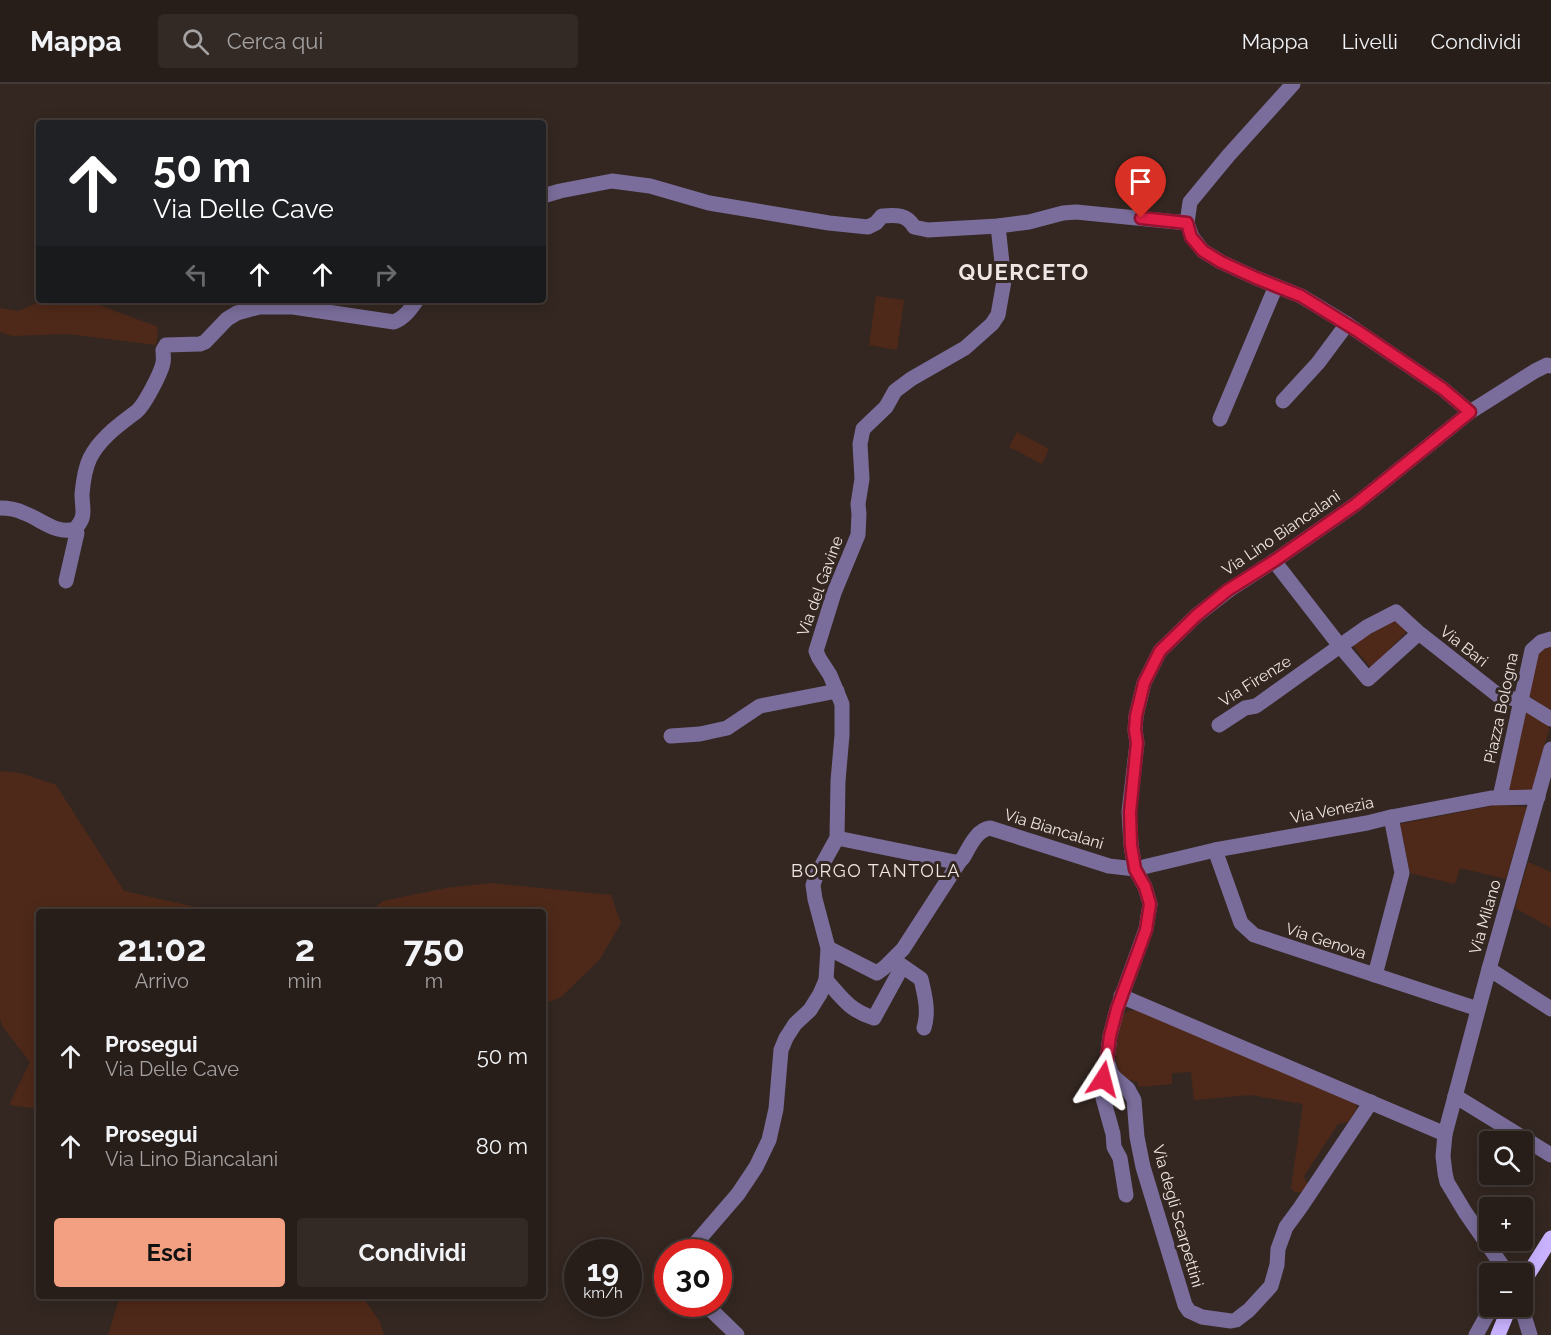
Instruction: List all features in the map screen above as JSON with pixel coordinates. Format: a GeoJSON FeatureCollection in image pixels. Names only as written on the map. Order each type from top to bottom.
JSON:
{"type":"FeatureCollection","features":[{"type":"Feature","properties":{"kind":"main road"},"geometry":{"type":"LineString","coordinates":[[1533,1267],[1551,1238]]}},
{"type":"Feature","properties":{"kind":"main road"},"geometry":{"type":"LineString","coordinates":[[1498,1335],[1505,1317]]}},
{"type":"Feature","properties":{"kind":"street"},"geometry":{"type":"LineString","coordinates":[[1293,84],[1190,202],[1187,223],[1191,237],[1203,251],[1221,262],[1301,296],[1347,324],[1443,389],[1470,412]]}},
{"type":"Feature","properties":{"kind":"street"},"geometry":{"type":"LineString","coordinates":[[546,195],[612,181],[650,186],[709,203],[829,223],[868,227],[882,216],[904,216],[914,227],[928,230],[998,226],[1076,212],[1187,223]]}},
{"type":"Feature","properties":{"kind":"street","name":"Via del Gavine"},"geometry":{"type":"LineString","coordinates":[[837,838],[842,704],[830,675],[816,651],[834,594],[858,535],[860,514],[858,504],[862,479],[860,444],[863,429],[886,407],[895,391],[964,348],[992,324],[998,315],[1004,281],[998,226]]}},
{"type":"Feature","properties":{"kind":"street"},"geometry":{"type":"LineString","coordinates":[[1220,419],[1276,286]]}},
{"type":"Feature","properties":{"kind":"street"},"geometry":{"type":"LineString","coordinates":[[0,508],[22,512],[64,531],[75,529],[82,520],[85,473],[90,458],[105,438],[144,403],[162,367],[163,350],[166,345],[206,342],[227,319],[247,309],[283,306],[394,322],[400,320],[415,303]]}},
{"type":"Feature","properties":{"kind":"street"},"geometry":{"type":"LineString","coordinates":[[1284,401],[1318,363],[1347,324]]}},
{"type":"Feature","properties":{"kind":"street","name":"Via Lino Biancalani"},"geometry":{"type":"LineString","coordinates":[[1121,996],[1146,930],[1150,904],[1145,887],[1135,869],[1131,845],[1130,812],[1137,743],[1136,716],[1144,683],[1160,651],[1197,615],[1228,590],[1356,504],[1470,412],[1535,371],[1547,365],[1551,366]]}},
{"type":"Feature","properties":{"kind":"street"},"geometry":{"type":"LineString","coordinates":[[66,581],[77,533],[75,529]]}},
{"type":"Feature","properties":{"kind":"street"},"geometry":{"type":"LineString","coordinates":[[1274,561],[1368,679],[1419,633]]}},
{"type":"Feature","properties":{"kind":"street","name":"Via Bari"},"geometry":{"type":"LineString","coordinates":[[1340,646],[1367,627],[1396,612],[1499,696],[1520,700],[1551,719]]}},
{"type":"Feature","properties":{"kind":"street","name":"Piazza Bologna"},"geometry":{"type":"LineString","coordinates":[[1500,797],[1532,650],[1541,642],[1551,639]]}},
{"type":"Feature","properties":{"kind":"street","name":"Via Firenze"},"geometry":{"type":"LineString","coordinates":[[1219,725],[1245,708],[1256,706],[1340,646]]}},
{"type":"Feature","properties":{"kind":"street"},"geometry":{"type":"LineString","coordinates":[[671,736],[700,734],[727,728],[760,706],[837,690]]}},
{"type":"Feature","properties":{"kind":"street","name":"Via Milano"},"geometry":{"type":"LineString","coordinates":[[1455,1096],[1551,749]]}},
{"type":"Feature","properties":{"kind":"street","name":"Via Venezia"},"geometry":{"type":"LineString","coordinates":[[1135,869],[1215,850],[1500,797],[1538,797]]}},
{"type":"Feature","properties":{"kind":"street"},"geometry":{"type":"LineString","coordinates":[[1375,975],[1402,873],[1391,817]]}},
{"type":"Feature","properties":{"kind":"street","name":"Via Biancalani"},"geometry":{"type":"LineString","coordinates":[[826,980],[851,1008],[874,1018],[903,949],[978,834],[984,829],[990,828],[1109,866],[1135,869]]}},
{"type":"Feature","properties":{"kind":"street"},"geometry":{"type":"LineString","coordinates":[[699,1239],[738,1194],[756,1167],[769,1140],[776,1109],[781,1050],[795,1024],[810,1010],[826,980],[828,948],[814,899],[813,885],[837,838],[955,862],[960,861]]}},
{"type":"Feature","properties":{"kind":"street","name":"Via Genova"},"geometry":{"type":"LineString","coordinates":[[1215,850],[1241,923],[1254,935],[1478,1009]]}},
{"type":"Feature","properties":{"kind":"street"},"geometry":{"type":"LineString","coordinates":[[828,948],[877,973],[897,963],[921,979],[927,1003],[924,1028]]}},
{"type":"Feature","properties":{"kind":"street"},"geometry":{"type":"LineString","coordinates":[[1489,969],[1551,1010]]}},
{"type":"Feature","properties":{"kind":"street"},"geometry":{"type":"LineString","coordinates":[[1126,1195],[1120,1158],[1114,1148],[1113,1134],[1103,1098],[1103,1079],[1110,1036],[1121,996],[1445,1134]]}},
{"type":"Feature","properties":{"kind":"street","name":"Via degli Scarpettini"},"geometry":{"type":"LineString","coordinates":[[1107,1060],[1111,1073],[1128,1089],[1134,1100],[1137,1137],[1143,1167],[1185,1305],[1189,1311],[1202,1317],[1236,1320],[1249,1310],[1271,1286],[1277,1265],[1278,1249],[1286,1227],[1371,1102]]}},
{"type":"Feature","properties":{"kind":"street"},"geometry":{"type":"LineString","coordinates":[[1500,1263],[1471,1222],[1447,1182],[1443,1156],[1445,1134],[1455,1096],[1551,1155]]}},
{"type":"Feature","properties":{"kind":"street"},"geometry":{"type":"LineString","coordinates":[[718,1317],[737,1335]]}},
{"type":"Feature","properties":{"kind":"street"},"geometry":{"type":"LineString","coordinates":[[1476,1335],[1486,1317]]}},
{"type":"Feature","properties":{"kind":"street"},"geometry":{"type":"LineString","coordinates":[[1524,1317],[1530,1335]]}},
{"type":"Feature","properties":{"kind":"shaded area"},"geometry":{"type":"Polygon","coordinates":[[[876,296],[904,300],[897,350],[869,345],[876,296]]]}},
{"type":"Feature","properties":{"kind":"shaded area"},"geometry":{"type":"Polygon","coordinates":[[[36,303],[94,303],[158,327],[156,345],[68,334],[12,336],[0,332],[0,308],[19,311],[36,303]]]}},
{"type":"Feature","properties":{"kind":"shaded area"},"geometry":{"type":"Polygon","coordinates":[[[1017,432],[1049,449],[1042,464],[1009,447],[1017,432]]]}},
{"type":"Feature","properties":{"kind":"shaded area"},"geometry":{"type":"Polygon","coordinates":[[[1395,615],[1407,631],[1371,668],[1350,642],[1395,615]]]}},
{"type":"Feature","properties":{"kind":"shaded area"},"geometry":{"type":"Polygon","coordinates":[[[1551,647],[1551,712],[1528,695],[1538,654],[1551,647]]]}},
{"type":"Feature","properties":{"kind":"shaded area"},"geometry":{"type":"Polygon","coordinates":[[[1528,711],[1548,725],[1549,730],[1532,790],[1510,791],[1508,788],[1524,713],[1528,711]]]}},
{"type":"Feature","properties":{"kind":"shaded area"},"geometry":{"type":"Polygon","coordinates":[[[0,771],[20,773],[56,785],[124,891],[205,909],[36,909],[36,1109],[9,1105],[30,1062],[2,1026],[0,1019],[0,771]]]}},
{"type":"Feature","properties":{"kind":"shaded area"},"geometry":{"type":"Polygon","coordinates":[[[1496,805],[1527,807],[1506,879],[1460,868],[1455,884],[1410,873],[1400,824],[1496,805]]]}},
{"type":"Feature","properties":{"kind":"shaded area"},"geometry":{"type":"Polygon","coordinates":[[[1528,862],[1551,872],[1551,928],[1515,908],[1528,862]]]}},
{"type":"Feature","properties":{"kind":"shaded area"},"geometry":{"type":"Polygon","coordinates":[[[490,883],[611,895],[621,923],[600,959],[561,997],[546,1003],[546,909],[374,909],[383,901],[446,888],[490,883]]]}},
{"type":"Feature","properties":{"kind":"shaded area"},"geometry":{"type":"Polygon","coordinates":[[[1137,1010],[1357,1106],[1348,1122],[1338,1124],[1304,1176],[1308,1186],[1303,1192],[1295,1192],[1291,1188],[1303,1104],[1251,1095],[1194,1100],[1191,1072],[1172,1073],[1172,1084],[1138,1087],[1138,1082],[1123,1075],[1116,1063],[1120,1023],[1127,1012],[1137,1010]]]}},
{"type":"Feature","properties":{"kind":"shaded area"},"geometry":{"type":"Polygon","coordinates":[[[119,1299],[364,1299],[380,1322],[384,1335],[108,1335],[119,1299]]]}},
{"type":"Feature","properties":{"kind":"district","name":"QUERCETO"},"geometry":{"type":"Point","coordinates":[1024,272]}},
{"type":"Feature","properties":{"kind":"district","name":"BORGO TANTOLA"},"geometry":{"type":"Point","coordinates":[876,870]}},
{"type":"Feature","properties":{"kind":"route"},"geometry":{"type":"LineString","coordinates":[[1103,1079],[1117,1009],[1146,930],[1150,904],[1145,887],[1135,869],[1131,845],[1130,812],[1137,743],[1136,716],[1144,683],[1160,651],[1197,615],[1228,590],[1356,504],[1470,412],[1443,389],[1301,296],[1221,262],[1203,251],[1191,237],[1187,223],[1141,218]]}}]}
